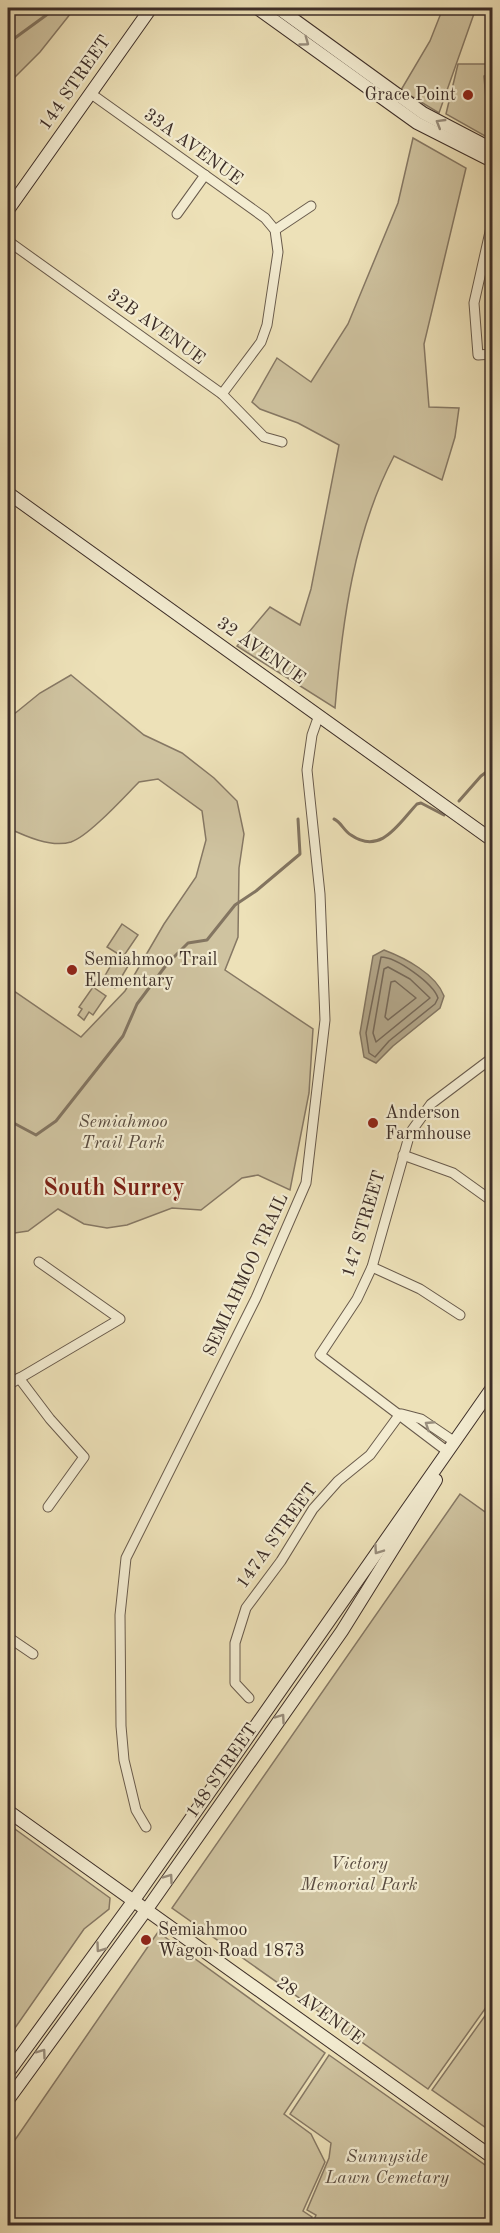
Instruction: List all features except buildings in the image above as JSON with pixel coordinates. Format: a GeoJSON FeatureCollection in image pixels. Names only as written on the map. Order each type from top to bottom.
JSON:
{"type":"FeatureCollection","features":[{"type":"Feature","properties":{"kind":"street"},"geometry":{"type":"LineString","coordinates":[[257,8],[417,123],[492,161]]}},
{"type":"Feature","properties":{"kind":"street"},"geometry":{"type":"LineString","coordinates":[[278,8],[423,113],[492,149]]}},
{"type":"Feature","properties":{"kind":"street","name":"144 STREET"},"geometry":{"type":"LineString","coordinates":[[8,210],[149,10]]}},
{"type":"Feature","properties":{"kind":"street","name":"33A AVENUE"},"geometry":{"type":"LineString","coordinates":[[90,93],[265,218],[275,230]]}},
{"type":"Feature","properties":{"kind":"street"},"geometry":{"type":"LineString","coordinates":[[177,214],[205,175]]}},
{"type":"Feature","properties":{"kind":"street"},"geometry":{"type":"LineString","coordinates":[[222,394],[266,332],[278,263],[275,230],[311,206]]}},
{"type":"Feature","properties":{"kind":"street"},"geometry":{"type":"LineString","coordinates":[[492,228],[474,303],[478,355],[492,354]]}},
{"type":"Feature","properties":{"kind":"street","name":"32B AVENUE"},"geometry":{"type":"LineString","coordinates":[[8,241],[222,394],[264,437],[282,442]]}},
{"type":"Feature","properties":{"kind":"street","name":"32 AVENUE"},"geometry":{"type":"LineString","coordinates":[[8,493],[492,840]]}},
{"type":"Feature","properties":{"kind":"street","name":"SEMIAHMOO TRAIL"},"geometry":{"type":"LineString","coordinates":[[146,1827],[136,1810],[124,1760],[121,1726],[120,1615],[126,1558],[256,1298],[306,1184],[325,1020],[320,894],[307,770],[312,735],[319,715]]}},
{"type":"Feature","properties":{"kind":"street","name":"147 STREET"},"geometry":{"type":"LineString","coordinates":[[400,1414],[320,1355],[357,1299],[372,1267],[410,1133],[431,1104],[492,1058]]}},
{"type":"Feature","properties":{"kind":"street"},"geometry":{"type":"LineString","coordinates":[[403,1155],[453,1173],[492,1201]]}},
{"type":"Feature","properties":{"kind":"street"},"geometry":{"type":"LineString","coordinates":[[8,1385],[120,1319],[39,1262]]}},
{"type":"Feature","properties":{"kind":"street"},"geometry":{"type":"LineString","coordinates":[[372,1267],[420,1289],[460,1315]]}},
{"type":"Feature","properties":{"kind":"street"},"geometry":{"type":"LineString","coordinates":[[20,1378],[50,1419],[84,1457],[48,1507]]}},
{"type":"Feature","properties":{"kind":"street","name":"148 STREET"},"geometry":{"type":"LineString","coordinates":[[8,2073],[134,1900],[492,1388]]}},
{"type":"Feature","properties":{"kind":"street"},"geometry":{"type":"LineString","coordinates":[[400,1414],[421,1419],[452,1447]]}},
{"type":"Feature","properties":{"kind":"street","name":"147A STREET"},"geometry":{"type":"LineString","coordinates":[[249,1698],[235,1683],[236,1643],[246,1608],[281,1561],[314,1509],[338,1481],[370,1455],[400,1414]]}},
{"type":"Feature","properties":{"kind":"street","name":"148 STREET"},"geometry":{"type":"LineString","coordinates":[[8,2100],[147,1910],[342,1630],[444,1468],[452,1447]]}},
{"type":"Feature","properties":{"kind":"street"},"geometry":{"type":"LineString","coordinates":[[8,1637],[33,1654]]}},
{"type":"Feature","properties":{"kind":"street","name":"28 AVENUE"},"geometry":{"type":"LineString","coordinates":[[8,1811],[492,2157]]}},
{"type":"Feature","properties":{"kind":"green space"},"geometry":{"type":"Polygon","coordinates":[[[8,8],[75,8],[40,52],[8,84],[8,8]]]}},
{"type":"Feature","properties":{"kind":"green space"},"geometry":{"type":"Polygon","coordinates":[[[443,8],[476,8],[439,113],[401,90],[430,41],[443,8]]]}},
{"type":"Feature","properties":{"kind":"green space","name":"Grace Point"},"geometry":{"type":"Polygon","coordinates":[[[458,64],[491,64],[492,74],[484,76],[489,134],[492,140],[446,114],[458,64]]]}},
{"type":"Feature","properties":{"kind":"green space"},"geometry":{"type":"Polygon","coordinates":[[[413,138],[466,168],[424,344],[429,407],[459,408],[455,437],[442,480],[394,456],[380,485],[369,515],[352,579],[335,708],[237,646],[270,607],[300,625],[311,589],[339,445],[298,423],[260,409],[252,402],[277,358],[311,382],[348,324],[398,203],[413,138]]]}},
{"type":"Feature","properties":{"kind":"green space","name":"Semiahmoo Trail Park"},"geometry":{"type":"Polygon","coordinates":[[[71,675],[144,735],[182,753],[214,778],[237,801],[244,834],[239,868],[238,937],[225,970],[313,1029],[309,1093],[290,1190],[258,1175],[242,1178],[201,1210],[172,1208],[127,1225],[107,1228],[84,1224],[58,1209],[28,1231],[8,1234],[8,987],[81,1037],[125,991],[164,924],[196,877],[206,840],[202,811],[158,779],[139,782],[97,824],[71,842],[47,842],[30,838],[8,828],[8,719],[40,693],[71,675]]]}},
{"type":"Feature","properties":{"kind":"green space"},"geometry":{"type":"Polygon","coordinates":[[[122,924],[138,935],[123,957],[107,947],[122,924]]]}},
{"type":"Feature","properties":{"kind":"green space"},"geometry":{"type":"Polygon","coordinates":[[[115,958],[128,966],[115,988],[102,981],[115,958]]]}},
{"type":"Feature","properties":{"kind":"green space"},"geometry":{"type":"Polygon","coordinates":[[[93,987],[106,996],[93,1015],[89,1012],[84,1020],[78,1015],[82,1009],[79,1007],[93,987]]]}},
{"type":"Feature","properties":{"kind":"green space","name":"Victory Memorial Park"},"geometry":{"type":"Polygon","coordinates":[[[460,1494],[492,1517],[492,1999],[428,2089],[172,1908],[460,1494]]]}},
{"type":"Feature","properties":{"kind":"green space"},"geometry":{"type":"Polygon","coordinates":[[[8,1824],[110,1898],[109,1909],[84,1929],[8,2038],[8,1824]]]}},
{"type":"Feature","properties":{"kind":"green space"},"geometry":{"type":"Polygon","coordinates":[[[158,1932],[325,2053],[284,2114],[311,2134],[325,2162],[303,2211],[312,2217],[307,2226],[8,2225],[8,2150],[158,1932]]]}},
{"type":"Feature","properties":{"kind":"green space"},"geometry":{"type":"Polygon","coordinates":[[[492,2006],[492,2132],[432,2090],[492,2006]]]}},
{"type":"Feature","properties":{"kind":"green space","name":"Sunnyside Lawn Cemetary"},"geometry":{"type":"Polygon","coordinates":[[[329,2055],[492,2170],[492,2225],[312,2225],[316,2215],[307,2210],[329,2158],[331,2143],[290,2114],[329,2055]]]}},
{"type":"Feature","properties":{"kind":"water"},"geometry":{"type":"Polygon","coordinates":[[[384,950],[410,962],[427,974],[444,996],[440,1008],[393,1046],[376,1063],[364,1057],[360,1033],[373,956],[384,950]]]}},
{"type":"Feature","properties":{"kind":"waterway"},"geometry":{"type":"LineString","coordinates":[[8,43],[56,8]]}},
{"type":"Feature","properties":{"kind":"waterway"},"geometry":{"type":"LineString","coordinates":[[459,801],[481,776],[492,768]]}},
{"type":"Feature","properties":{"kind":"waterway"},"geometry":{"type":"LineString","coordinates":[[334,819],[351,835],[371,842],[396,828],[417,804],[421,803],[444,815]]}},
{"type":"Feature","properties":{"kind":"waterway"},"geometry":{"type":"LineString","coordinates":[[8,1120],[36,1135],[56,1121],[123,1036],[137,1004],[167,964],[188,943],[207,940],[235,905],[256,891],[300,854],[298,819]]}},
{"type":"Feature","properties":{"kind":"place","name":"Grace Point"},"geometry":{"type":"Point","coordinates":[468,95]}},
{"type":"Feature","properties":{"kind":"place","name":"Semiahmoo Trail Elementary"},"geometry":{"type":"Point","coordinates":[72,970]}},
{"type":"Feature","properties":{"kind":"place","name":"Anderson Farmhouse"},"geometry":{"type":"Point","coordinates":[373,1123]}},
{"type":"Feature","properties":{"kind":"place","name":"Semiahmoo Wagon Road 1873"},"geometry":{"type":"Point","coordinates":[146,1940]}},
{"type":"Feature","properties":{"kind":"district","name":"South Surrey"},"geometry":{"type":"Point","coordinates":[114,1189]}}]}
